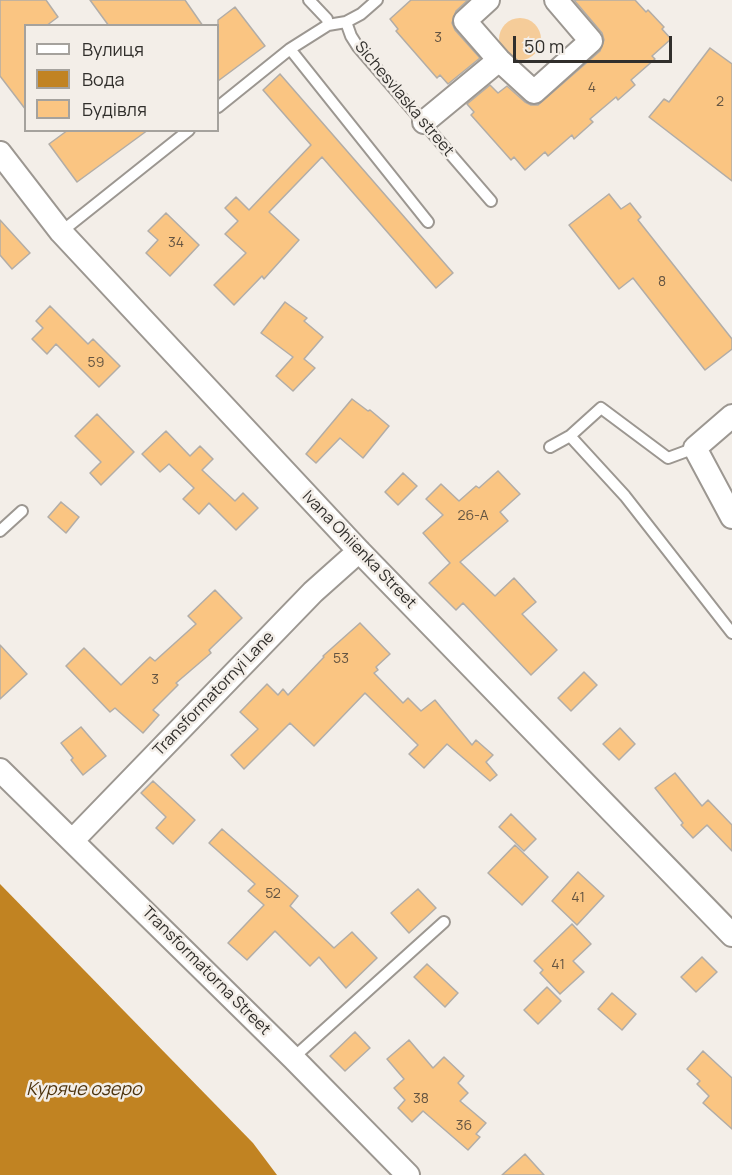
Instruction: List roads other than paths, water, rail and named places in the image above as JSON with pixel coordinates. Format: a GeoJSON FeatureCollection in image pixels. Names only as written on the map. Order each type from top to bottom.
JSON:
{"type":"FeatureCollection","features":[{"type":"Feature","properties":{"kind":"street"},"geometry":{"type":"LineString","coordinates":[[488,0],[465,21],[500,60],[534,92],[591,40],[555,0]]}},
{"type":"Feature","properties":{"kind":"street"},"geometry":{"type":"LineString","coordinates":[[424,123],[500,60]]}},
{"type":"Feature","properties":{"kind":"street","name":"Ivana Ohiienka Street"},"geometry":{"type":"LineString","coordinates":[[0,153],[61,232],[359,551],[732,935]]}},
{"type":"Feature","properties":{"kind":"street"},"geometry":{"type":"LineString","coordinates":[[732,416],[695,448],[732,517]]}},
{"type":"Feature","properties":{"kind":"street","name":"Transformatornyi Lane"},"geometry":{"type":"LineString","coordinates":[[73,840],[313,592],[359,551]]}},
{"type":"Feature","properties":{"kind":"street","name":"Transformatorna Street"},"geometry":{"type":"LineString","coordinates":[[0,770],[293,1058],[408,1175]]}},
{"type":"Feature","properties":{"kind":"lane"},"geometry":{"type":"LineString","coordinates":[[309,0],[327,19],[328,25]]}},
{"type":"Feature","properties":{"kind":"lane","name":"Sichesvlaska street"},"geometry":{"type":"LineString","coordinates":[[377,0],[361,14],[346,22],[351,36],[491,201]]}},
{"type":"Feature","properties":{"kind":"lane"},"geometry":{"type":"LineString","coordinates":[[219,107],[291,49],[328,25],[346,22]]}},
{"type":"Feature","properties":{"kind":"lane"},"geometry":{"type":"LineString","coordinates":[[291,49],[428,222]]}},
{"type":"Feature","properties":{"kind":"lane"},"geometry":{"type":"LineString","coordinates":[[61,232],[186,132]]}},
{"type":"Feature","properties":{"kind":"lane"},"geometry":{"type":"LineString","coordinates":[[550,447],[570,436],[601,408],[668,458],[695,448]]}},
{"type":"Feature","properties":{"kind":"lane"},"geometry":{"type":"LineString","coordinates":[[570,436],[625,496],[732,633]]}},
{"type":"Feature","properties":{"kind":"lane"},"geometry":{"type":"LineString","coordinates":[[0,531],[22,511]]}},
{"type":"Feature","properties":{"kind":"lane"},"geometry":{"type":"LineString","coordinates":[[293,1058],[444,921]]}},
{"type":"Feature","properties":{"kind":"water","name":"Куряче озеро"},"geometry":{"type":"Polygon","coordinates":[[[0,884],[253,1143],[277,1175],[0,1175],[0,884]]]}}]}
